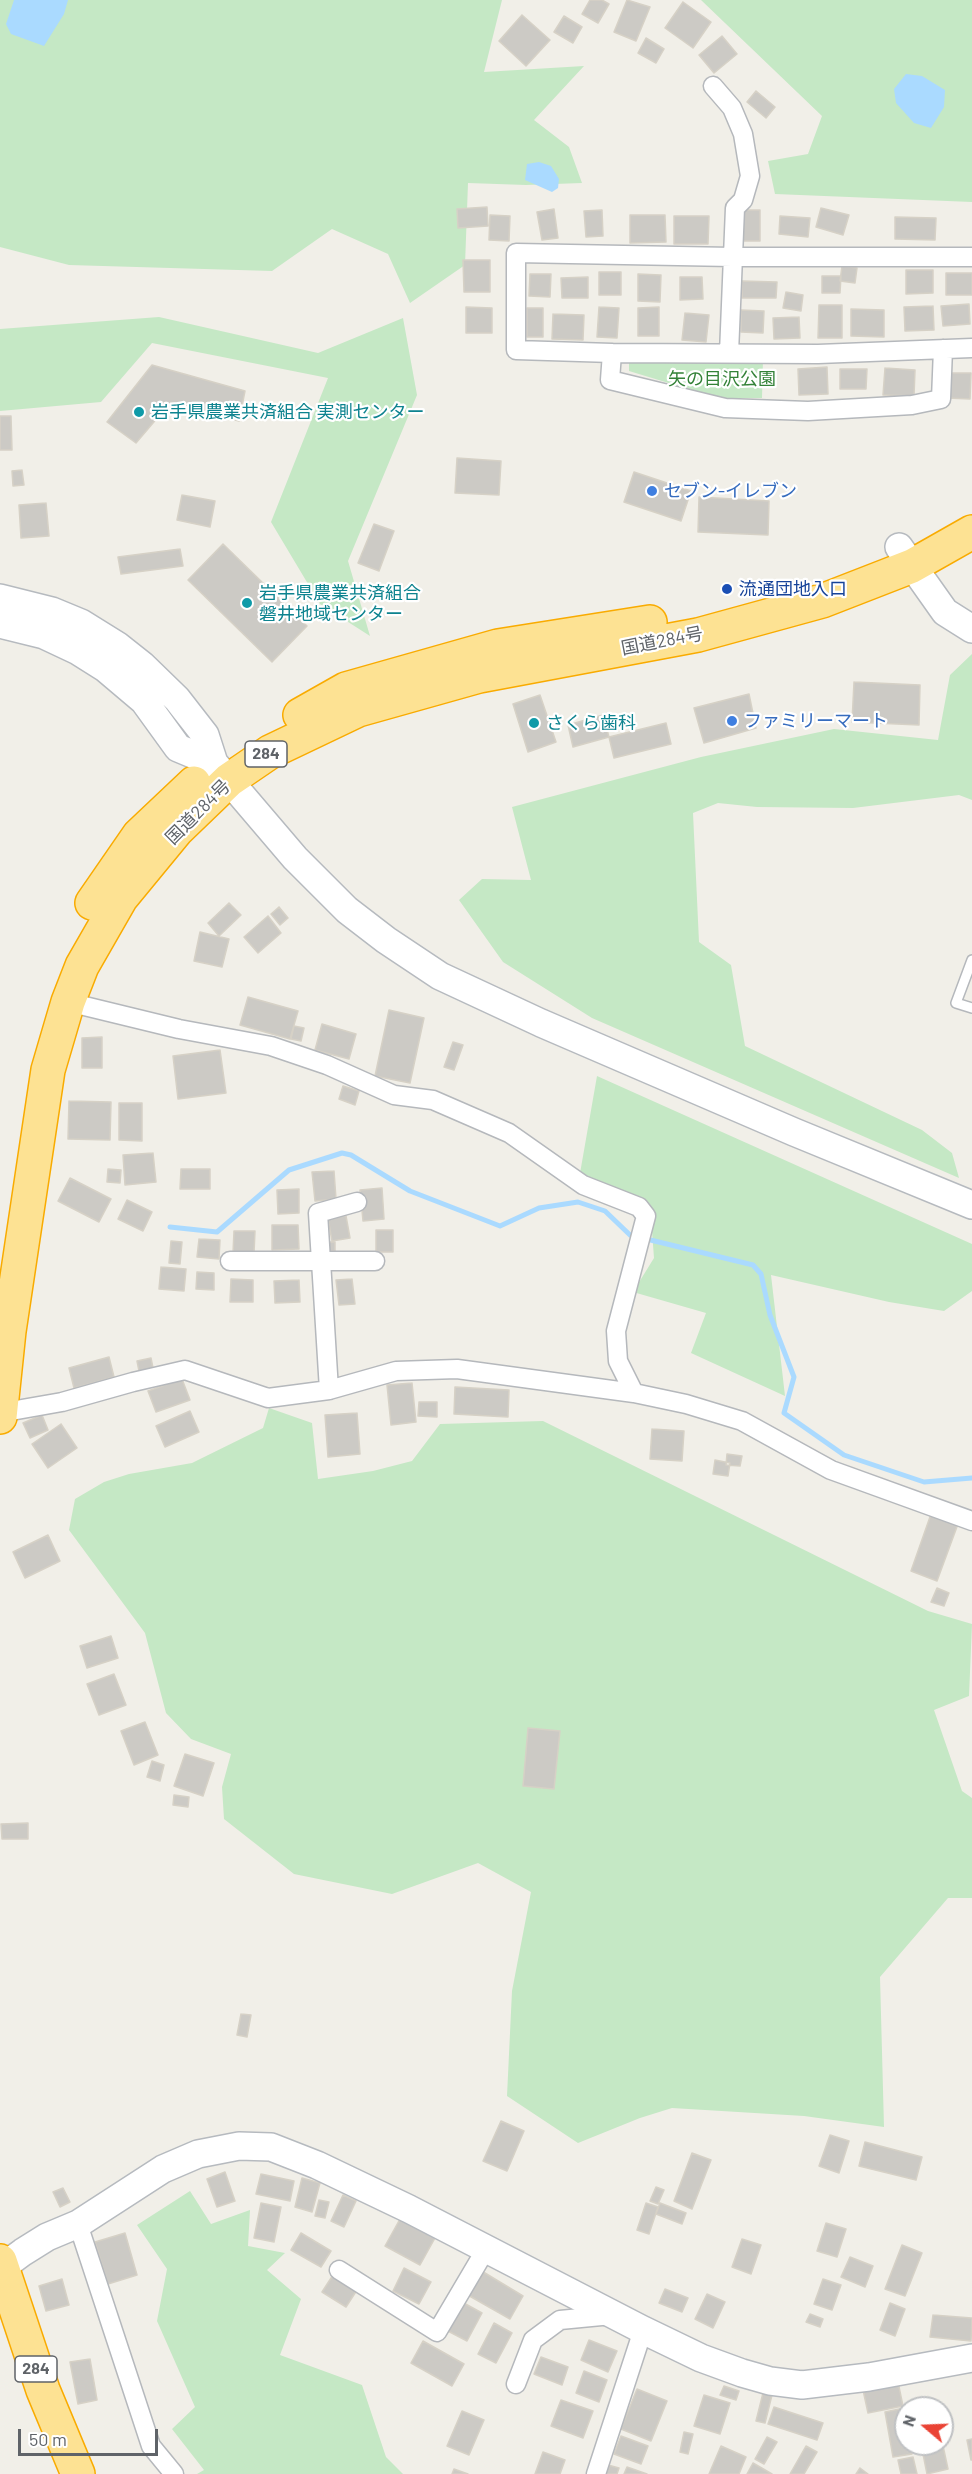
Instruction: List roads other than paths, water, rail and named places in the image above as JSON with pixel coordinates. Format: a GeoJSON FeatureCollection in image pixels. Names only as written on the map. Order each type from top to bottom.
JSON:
{"type":"FeatureCollection","features":[{"type":"Feature","properties":{"kind":"highway","name":"国道284号"},"geometry":{"type":"LineString","coordinates":[[905,557],[972,508]]}},
{"type":"Feature","properties":{"kind":"highway","name":"国道284号"},"geometry":{"type":"LineString","coordinates":[[0,1244],[40,1026],[60,962],[93,901],[139,835],[221,771],[270,752],[358,710],[478,676],[698,635],[822,601],[905,557],[972,532]]}},
{"type":"Feature","properties":{"kind":"highway","name":"国道284号"},"geometry":{"type":"LineString","coordinates":[[0,1415],[9,1331],[48,1070],[68,1002],[82,966],[121,898],[177,830],[221,771]]}},
{"type":"Feature","properties":{"kind":"highway","name":"284"},"geometry":{"type":"LineString","coordinates":[[1,2266],[43,2390],[78,2474]]}},
{"type":"Feature","properties":{"kind":"highway","name":"284"},"geometry":{"type":"LineString","coordinates":[[0,2325],[59,2474]]}},
{"type":"Feature","properties":{"kind":"street"},"geometry":{"type":"LineString","coordinates":[[713,86],[732,108],[743,134],[750,176],[743,200],[735,208],[729,353]]}},
{"type":"Feature","properties":{"kind":"street"},"geometry":{"type":"LineString","coordinates":[[972,257],[516,254],[516,350],[818,354],[972,348]]}},
{"type":"Feature","properties":{"kind":"street"},"geometry":{"type":"LineString","coordinates":[[612,353],[610,380],[725,408],[808,411],[912,405],[941,399],[943,349]]}},
{"type":"Feature","properties":{"kind":"street"},"geometry":{"type":"LineString","coordinates":[[905,557],[945,612],[972,629]]}},
{"type":"Feature","properties":{"kind":"street"},"geometry":{"type":"LineString","coordinates":[[0,598],[52,611],[81,623],[118,646],[142,665],[177,699],[205,735],[221,771],[295,858],[347,910],[386,940],[440,976],[684,1085],[972,1205]]}},
{"type":"Feature","properties":{"kind":"street"},"geometry":{"type":"LineString","coordinates":[[0,624],[45,635],[78,651],[105,668],[144,701],[178,748],[221,771]]}},
{"type":"Feature","properties":{"kind":"street"},"geometry":{"type":"LineString","coordinates":[[68,1002],[179,1029],[271,1046],[327,1065],[394,1095],[433,1100],[509,1133],[583,1185],[639,1207],[646,1216],[616,1330],[618,1361],[634,1393]]}},
{"type":"Feature","properties":{"kind":"street"},"geometry":{"type":"LineString","coordinates":[[329,1390],[318,1213],[357,1202]]}},
{"type":"Feature","properties":{"kind":"street"},"geometry":{"type":"LineString","coordinates":[[230,1261],[320,1263],[375,1261]]}},
{"type":"Feature","properties":{"kind":"street"},"geometry":{"type":"LineString","coordinates":[[0,1415],[62,1402],[184,1370],[268,1398],[329,1390],[396,1371],[458,1369],[634,1393],[686,1404],[742,1421],[831,1470],[972,1521]]}},
{"type":"Feature","properties":{"kind":"street"},"geometry":{"type":"LineString","coordinates":[[1,2266],[47,2237],[78,2224],[163,2169],[198,2154],[239,2146],[271,2147],[317,2165],[701,2358],[742,2373],[770,2381],[802,2385],[972,2358]]}},
{"type":"Feature","properties":{"kind":"street"},"geometry":{"type":"LineString","coordinates":[[78,2224],[151,2446],[174,2474]]}},
{"type":"Feature","properties":{"kind":"street"},"geometry":{"type":"LineString","coordinates":[[339,2270],[437,2332],[486,2249]]}},
{"type":"Feature","properties":{"kind":"street"},"geometry":{"type":"LineString","coordinates":[[516,2384],[533,2340],[560,2320],[613,2315]]}},
{"type":"Feature","properties":{"kind":"street"},"geometry":{"type":"LineString","coordinates":[[596,2474],[643,2330]]}},
{"type":"Feature","properties":{"kind":"lane"},"geometry":{"type":"LineString","coordinates":[[972,960],[956,1003],[972,1008]]}},
{"type":"Feature","properties":{"kind":"water"},"geometry":{"type":"Polygon","coordinates":[[[14,0],[68,0],[64,14],[44,46],[11,34],[6,24],[14,0]]]}},
{"type":"Feature","properties":{"kind":"water"},"geometry":{"type":"Polygon","coordinates":[[[906,74],[922,76],[945,90],[944,107],[931,128],[914,123],[896,103],[894,89],[906,74]]]}},
{"type":"Feature","properties":{"kind":"water"},"geometry":{"type":"Polygon","coordinates":[[[539,162],[551,166],[559,179],[558,188],[552,192],[525,180],[527,164],[539,162]]]}},
{"type":"Feature","properties":{"kind":"waterway"},"geometry":{"type":"LineString","coordinates":[[170,1227],[217,1232],[289,1170],[342,1153],[351,1155],[410,1191],[500,1226],[539,1208],[578,1202],[605,1211],[630,1235],[753,1265],[761,1274],[770,1315],[794,1377],[784,1413],[844,1455],[924,1482],[972,1478]]}},
{"type":"Feature","properties":{"kind":"place","name":"岩手県農業共済組合 実測センター"},"geometry":{"type":"Point","coordinates":[139,412]}},
{"type":"Feature","properties":{"kind":"place","name":"セブン-イレブン"},"geometry":{"type":"Point","coordinates":[652,491]}},
{"type":"Feature","properties":{"kind":"place","name":"流通団地入口"},"geometry":{"type":"Point","coordinates":[727,589]}},
{"type":"Feature","properties":{"kind":"place","name":"岩手県農業共済組合 磐井地域センター"},"geometry":{"type":"Point","coordinates":[247,603]}},
{"type":"Feature","properties":{"kind":"place","name":"ファミリーマート"},"geometry":{"type":"Point","coordinates":[732,721]}},
{"type":"Feature","properties":{"kind":"place","name":"さくら歯科"},"geometry":{"type":"Point","coordinates":[534,723]}},
{"type":"Feature","properties":{"kind":"park label","name":"矢の目沢公園"},"geometry":{"type":"Point","coordinates":[722,379]}}]}
